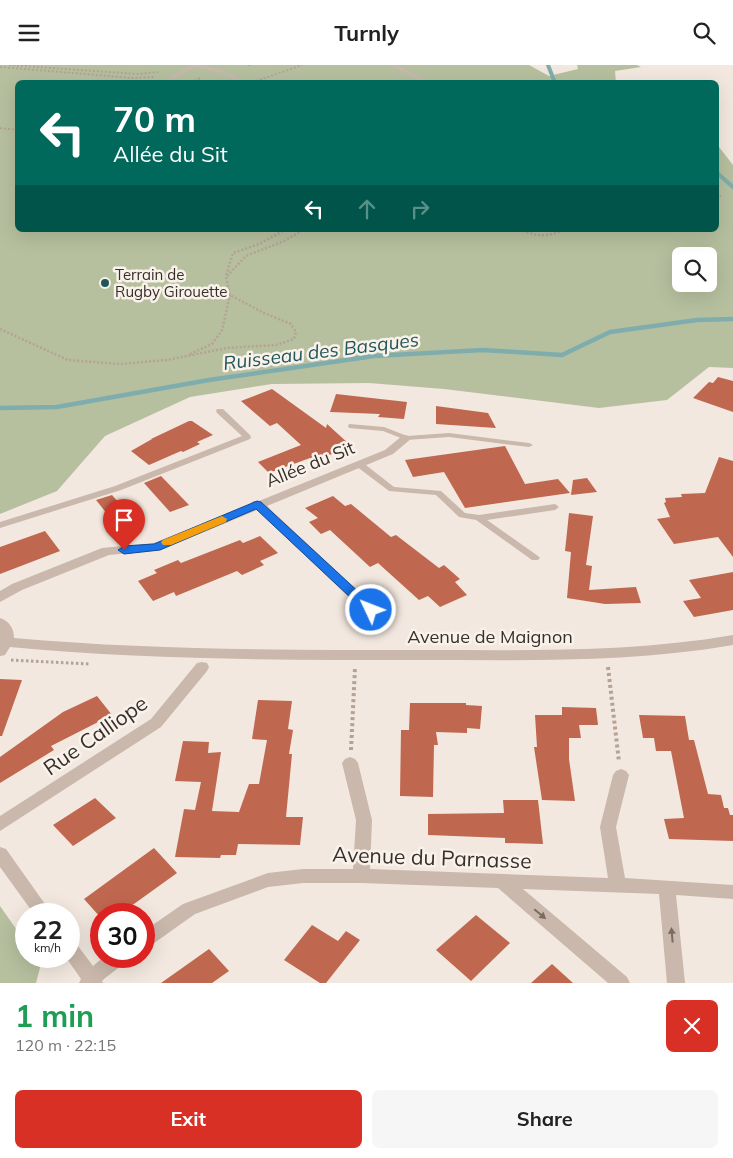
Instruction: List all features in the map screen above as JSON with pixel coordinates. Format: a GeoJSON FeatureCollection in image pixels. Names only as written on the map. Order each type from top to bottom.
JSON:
{"type":"FeatureCollection","features":[{"type":"Feature","properties":{"kind":"street","name":"Allée du Sit"},"geometry":{"type":"LineString","coordinates":[[0,597],[17,587],[108,551],[156,547],[257,504],[389,452],[406,438]]}},
{"type":"Feature","properties":{"kind":"street"},"geometry":{"type":"LineString","coordinates":[[257,504],[383,622]]}},
{"type":"Feature","properties":{"kind":"street"},"geometry":{"type":"LineString","coordinates":[[0,623],[5,626],[8,634],[3,647]]}},
{"type":"Feature","properties":{"kind":"street","name":"Avenue de Maignon"},"geometry":{"type":"LineString","coordinates":[[3,647],[54,647],[204,653],[550,655],[626,653],[733,640]]}},
{"type":"Feature","properties":{"kind":"street","name":"Rue Calliope"},"geometry":{"type":"LineString","coordinates":[[0,824],[156,723],[202,667]]}},
{"type":"Feature","properties":{"kind":"street"},"geometry":{"type":"LineString","coordinates":[[350,763],[364,820],[361,876]]}},
{"type":"Feature","properties":{"kind":"street"},"geometry":{"type":"LineString","coordinates":[[618,885],[608,827],[621,775]]}},
{"type":"Feature","properties":{"kind":"street"},"geometry":{"type":"LineString","coordinates":[[0,854],[36,903]]}},
{"type":"Feature","properties":{"kind":"street","name":"Avenue du Parnasse"},"geometry":{"type":"LineString","coordinates":[[155,933],[189,909],[234,891],[268,880],[302,876],[361,876],[618,885],[733,892]]}},
{"type":"Feature","properties":{"kind":"street"},"geometry":{"type":"LineString","coordinates":[[503,882],[621,983]]}},
{"type":"Feature","properties":{"kind":"street"},"geometry":{"type":"LineString","coordinates":[[667,887],[676,983]]}},
{"type":"Feature","properties":{"kind":"street"},"geometry":{"type":"LineString","coordinates":[[80,965],[91,982],[103,968]]}},
{"type":"Feature","properties":{"kind":"lane"},"geometry":{"type":"LineString","coordinates":[[192,65],[227,73],[240,80]]}},
{"type":"Feature","properties":{"kind":"lane"},"geometry":{"type":"LineString","coordinates":[[168,80],[196,65]]}},
{"type":"Feature","properties":{"kind":"lane"},"geometry":{"type":"LineString","coordinates":[[392,65],[423,80]]}},
{"type":"Feature","properties":{"kind":"lane"},"geometry":{"type":"LineString","coordinates":[[0,525],[118,488],[247,437],[220,411]]}},
{"type":"Feature","properties":{"kind":"lane"},"geometry":{"type":"LineString","coordinates":[[352,425],[384,429],[406,438],[449,435],[528,445]]}},
{"type":"Feature","properties":{"kind":"lane"},"geometry":{"type":"LineString","coordinates":[[359,464],[392,489],[438,493],[462,515],[479,518],[555,507]]}},
{"type":"Feature","properties":{"kind":"lane"},"geometry":{"type":"LineString","coordinates":[[479,518],[535,558]]}},
{"type":"Feature","properties":{"kind":"path"},"geometry":{"type":"LineString","coordinates":[[9,65],[137,74],[164,71]]}},
{"type":"Feature","properties":{"kind":"path"},"geometry":{"type":"LineString","coordinates":[[260,80],[302,65]]}},
{"type":"Feature","properties":{"kind":"path"},"geometry":{"type":"LineString","coordinates":[[0,67],[133,78],[174,77]]}},
{"type":"Feature","properties":{"kind":"path"},"geometry":{"type":"LineString","coordinates":[[0,128],[15,130]]}},
{"type":"Feature","properties":{"kind":"path"},"geometry":{"type":"LineString","coordinates":[[185,356],[212,343],[222,330],[230,295],[226,276],[233,253],[259,244],[282,232]]}},
{"type":"Feature","properties":{"kind":"path"},"geometry":{"type":"LineString","coordinates":[[226,276],[246,257],[300,232]]}},
{"type":"Feature","properties":{"kind":"path"},"geometry":{"type":"LineString","coordinates":[[528,232],[541,237],[560,232]]}},
{"type":"Feature","properties":{"kind":"path"},"geometry":{"type":"LineString","coordinates":[[0,329],[68,360],[120,364],[185,356],[227,348],[276,345],[294,339],[296,332],[291,324],[264,313],[230,295]]}},
{"type":"Feature","properties":{"kind":"path"},"geometry":{"type":"LineString","coordinates":[[608,667],[621,775]]}},
{"type":"Feature","properties":{"kind":"path"},"geometry":{"type":"LineString","coordinates":[[350,763],[355,668]]}},
{"type":"Feature","properties":{"kind":"green space"},"geometry":{"type":"Polygon","coordinates":[[[0,65],[529,65],[549,76],[578,69],[577,65],[637,65],[641,67],[615,71],[616,80],[15,80],[15,232],[719,232],[719,147],[733,165],[733,368],[709,367],[667,400],[599,408],[444,389],[369,383],[272,384],[190,397],[105,436],[57,491],[0,514],[0,65]]]}},
{"type":"Feature","properties":{"kind":"green space"},"geometry":{"type":"Polygon","coordinates":[[[0,906],[15,927],[15,968],[40,968],[36,983],[0,983],[0,906]]]}},
{"type":"Feature","properties":{"kind":"building"},"geometry":{"type":"Polygon","coordinates":[[[718,377],[733,381],[733,412],[693,398],[709,382],[713,383],[718,377]]]}},
{"type":"Feature","properties":{"kind":"building"},"geometry":{"type":"Polygon","coordinates":[[[272,389],[326,428],[327,424],[349,444],[344,446],[346,449],[321,458],[312,460],[310,458],[269,473],[258,462],[301,445],[277,423],[270,426],[241,401],[272,389]]]}},
{"type":"Feature","properties":{"kind":"building"},"geometry":{"type":"Polygon","coordinates":[[[336,394],[407,402],[404,419],[378,417],[380,414],[330,412],[336,394]]]}},
{"type":"Feature","properties":{"kind":"building"},"geometry":{"type":"Polygon","coordinates":[[[436,406],[488,413],[496,428],[436,424],[436,406]]]}},
{"type":"Feature","properties":{"kind":"building"},"geometry":{"type":"Polygon","coordinates":[[[192,421],[213,435],[197,442],[200,444],[183,452],[181,451],[149,465],[131,451],[151,439],[192,421]]]}},
{"type":"Feature","properties":{"kind":"building"},"geometry":{"type":"Polygon","coordinates":[[[505,446],[525,484],[558,479],[570,493],[465,508],[444,472],[413,477],[405,460],[505,446]]]}},
{"type":"Feature","properties":{"kind":"building"},"geometry":{"type":"Polygon","coordinates":[[[719,457],[733,461],[733,557],[718,537],[674,544],[657,519],[670,517],[664,503],[666,502],[665,498],[682,497],[681,494],[705,493],[719,457]]]}},
{"type":"Feature","properties":{"kind":"building"},"geometry":{"type":"Polygon","coordinates":[[[161,476],[189,505],[170,512],[144,483],[161,476]]]}},
{"type":"Feature","properties":{"kind":"building"},"geometry":{"type":"Polygon","coordinates":[[[587,478],[597,492],[571,495],[573,480],[587,478]]]}},
{"type":"Feature","properties":{"kind":"building"},"geometry":{"type":"Polygon","coordinates":[[[112,495],[133,519],[116,525],[96,500],[112,495]]]}},
{"type":"Feature","properties":{"kind":"building"},"geometry":{"type":"Polygon","coordinates":[[[333,496],[345,506],[351,504],[391,537],[396,535],[439,568],[444,565],[460,579],[455,582],[467,595],[440,607],[428,596],[419,600],[378,563],[370,567],[330,530],[321,534],[309,522],[318,518],[305,508],[333,496]]]}},
{"type":"Feature","properties":{"kind":"building"},"geometry":{"type":"Polygon","coordinates":[[[569,513],[593,516],[586,565],[592,566],[589,590],[636,587],[641,603],[605,604],[567,598],[571,552],[565,551],[569,513]]]}},
{"type":"Feature","properties":{"kind":"building"},"geometry":{"type":"Polygon","coordinates":[[[45,531],[60,551],[0,574],[0,547],[45,531]]]}},
{"type":"Feature","properties":{"kind":"building"},"geometry":{"type":"Polygon","coordinates":[[[260,536],[278,553],[260,561],[264,565],[242,575],[237,571],[176,596],[174,592],[153,601],[138,581],[157,573],[154,570],[178,560],[181,563],[240,540],[243,543],[260,536]]]}},
{"type":"Feature","properties":{"kind":"building"},"geometry":{"type":"Polygon","coordinates":[[[733,572],[733,610],[694,617],[683,601],[701,598],[689,580],[733,572]]]}},
{"type":"Feature","properties":{"kind":"building"},"geometry":{"type":"Polygon","coordinates":[[[0,679],[22,680],[2,736],[0,736],[0,679]]]}},
{"type":"Feature","properties":{"kind":"building"},"geometry":{"type":"Polygon","coordinates":[[[97,696],[112,715],[51,746],[54,750],[0,783],[0,757],[63,712],[97,696]]]}},
{"type":"Feature","properties":{"kind":"building"},"geometry":{"type":"Polygon","coordinates":[[[258,700],[292,701],[288,729],[293,730],[289,754],[292,754],[286,817],[303,817],[300,845],[238,844],[236,855],[221,855],[220,858],[175,857],[184,809],[195,810],[201,782],[175,781],[183,741],[209,742],[208,753],[221,752],[212,811],[239,812],[249,784],[259,784],[267,740],[252,739],[258,700]]]}},
{"type":"Feature","properties":{"kind":"building"},"geometry":{"type":"Polygon","coordinates":[[[410,703],[466,703],[466,705],[482,706],[480,729],[467,728],[467,733],[436,732],[438,745],[434,745],[433,797],[400,796],[401,730],[409,730],[410,703]]]}},
{"type":"Feature","properties":{"kind":"building"},"geometry":{"type":"Polygon","coordinates":[[[562,707],[596,708],[598,725],[579,725],[581,738],[569,738],[569,759],[575,801],[542,800],[534,747],[537,747],[535,715],[562,715],[562,707]]]}},
{"type":"Feature","properties":{"kind":"building"},"geometry":{"type":"Polygon","coordinates":[[[639,715],[685,716],[689,740],[694,740],[708,794],[721,795],[724,808],[728,808],[730,815],[733,815],[733,841],[669,839],[664,819],[684,818],[671,751],[656,751],[654,738],[643,738],[639,715]]]}},
{"type":"Feature","properties":{"kind":"building"},"geometry":{"type":"Polygon","coordinates":[[[95,798],[116,818],[73,846],[53,825],[95,798]]]}},
{"type":"Feature","properties":{"kind":"building"},"geometry":{"type":"Polygon","coordinates":[[[503,800],[538,800],[543,844],[505,843],[505,838],[428,835],[428,814],[504,813],[503,800]]]}},
{"type":"Feature","properties":{"kind":"building"},"geometry":{"type":"Polygon","coordinates":[[[154,848],[177,873],[135,903],[90,903],[90,906],[84,899],[154,848]]]}},
{"type":"Feature","properties":{"kind":"building"},"geometry":{"type":"Polygon","coordinates":[[[476,915],[510,943],[471,981],[436,950],[476,915]]]}},
{"type":"Feature","properties":{"kind":"building"},"geometry":{"type":"Polygon","coordinates":[[[312,925],[338,941],[346,931],[360,940],[326,983],[320,983],[284,960],[312,925]]]}},
{"type":"Feature","properties":{"kind":"building"},"geometry":{"type":"Polygon","coordinates":[[[209,949],[229,971],[212,983],[161,983],[209,949]]]}},
{"type":"Feature","properties":{"kind":"building"},"geometry":{"type":"Polygon","coordinates":[[[552,964],[573,983],[531,983],[552,964]]]}},
{"type":"Feature","properties":{"kind":"waterway"},"geometry":{"type":"LineString","coordinates":[[548,65],[554,80]]}},
{"type":"Feature","properties":{"kind":"waterway"},"geometry":{"type":"LineString","coordinates":[[719,175],[733,187]]}},
{"type":"Feature","properties":{"kind":"waterway","name":"Ruisseau des Basques"},"geometry":{"type":"LineString","coordinates":[[0,408],[57,407],[209,380],[374,356],[483,350],[562,355],[610,332],[697,320],[733,319]]}},
{"type":"Feature","properties":{"kind":"slow traffic"},"geometry":{"type":"LineString","coordinates":[[167,542],[222,519]]}},
{"type":"Feature","properties":{"kind":"place","name":"Terrain de Rugby Girouette"},"geometry":{"type":"Point","coordinates":[105,283]}},
{"type":"Feature","properties":{"kind":"route"},"geometry":{"type":"LineString","coordinates":[[124,550],[156,547],[257,504],[371,610]]}}]}
